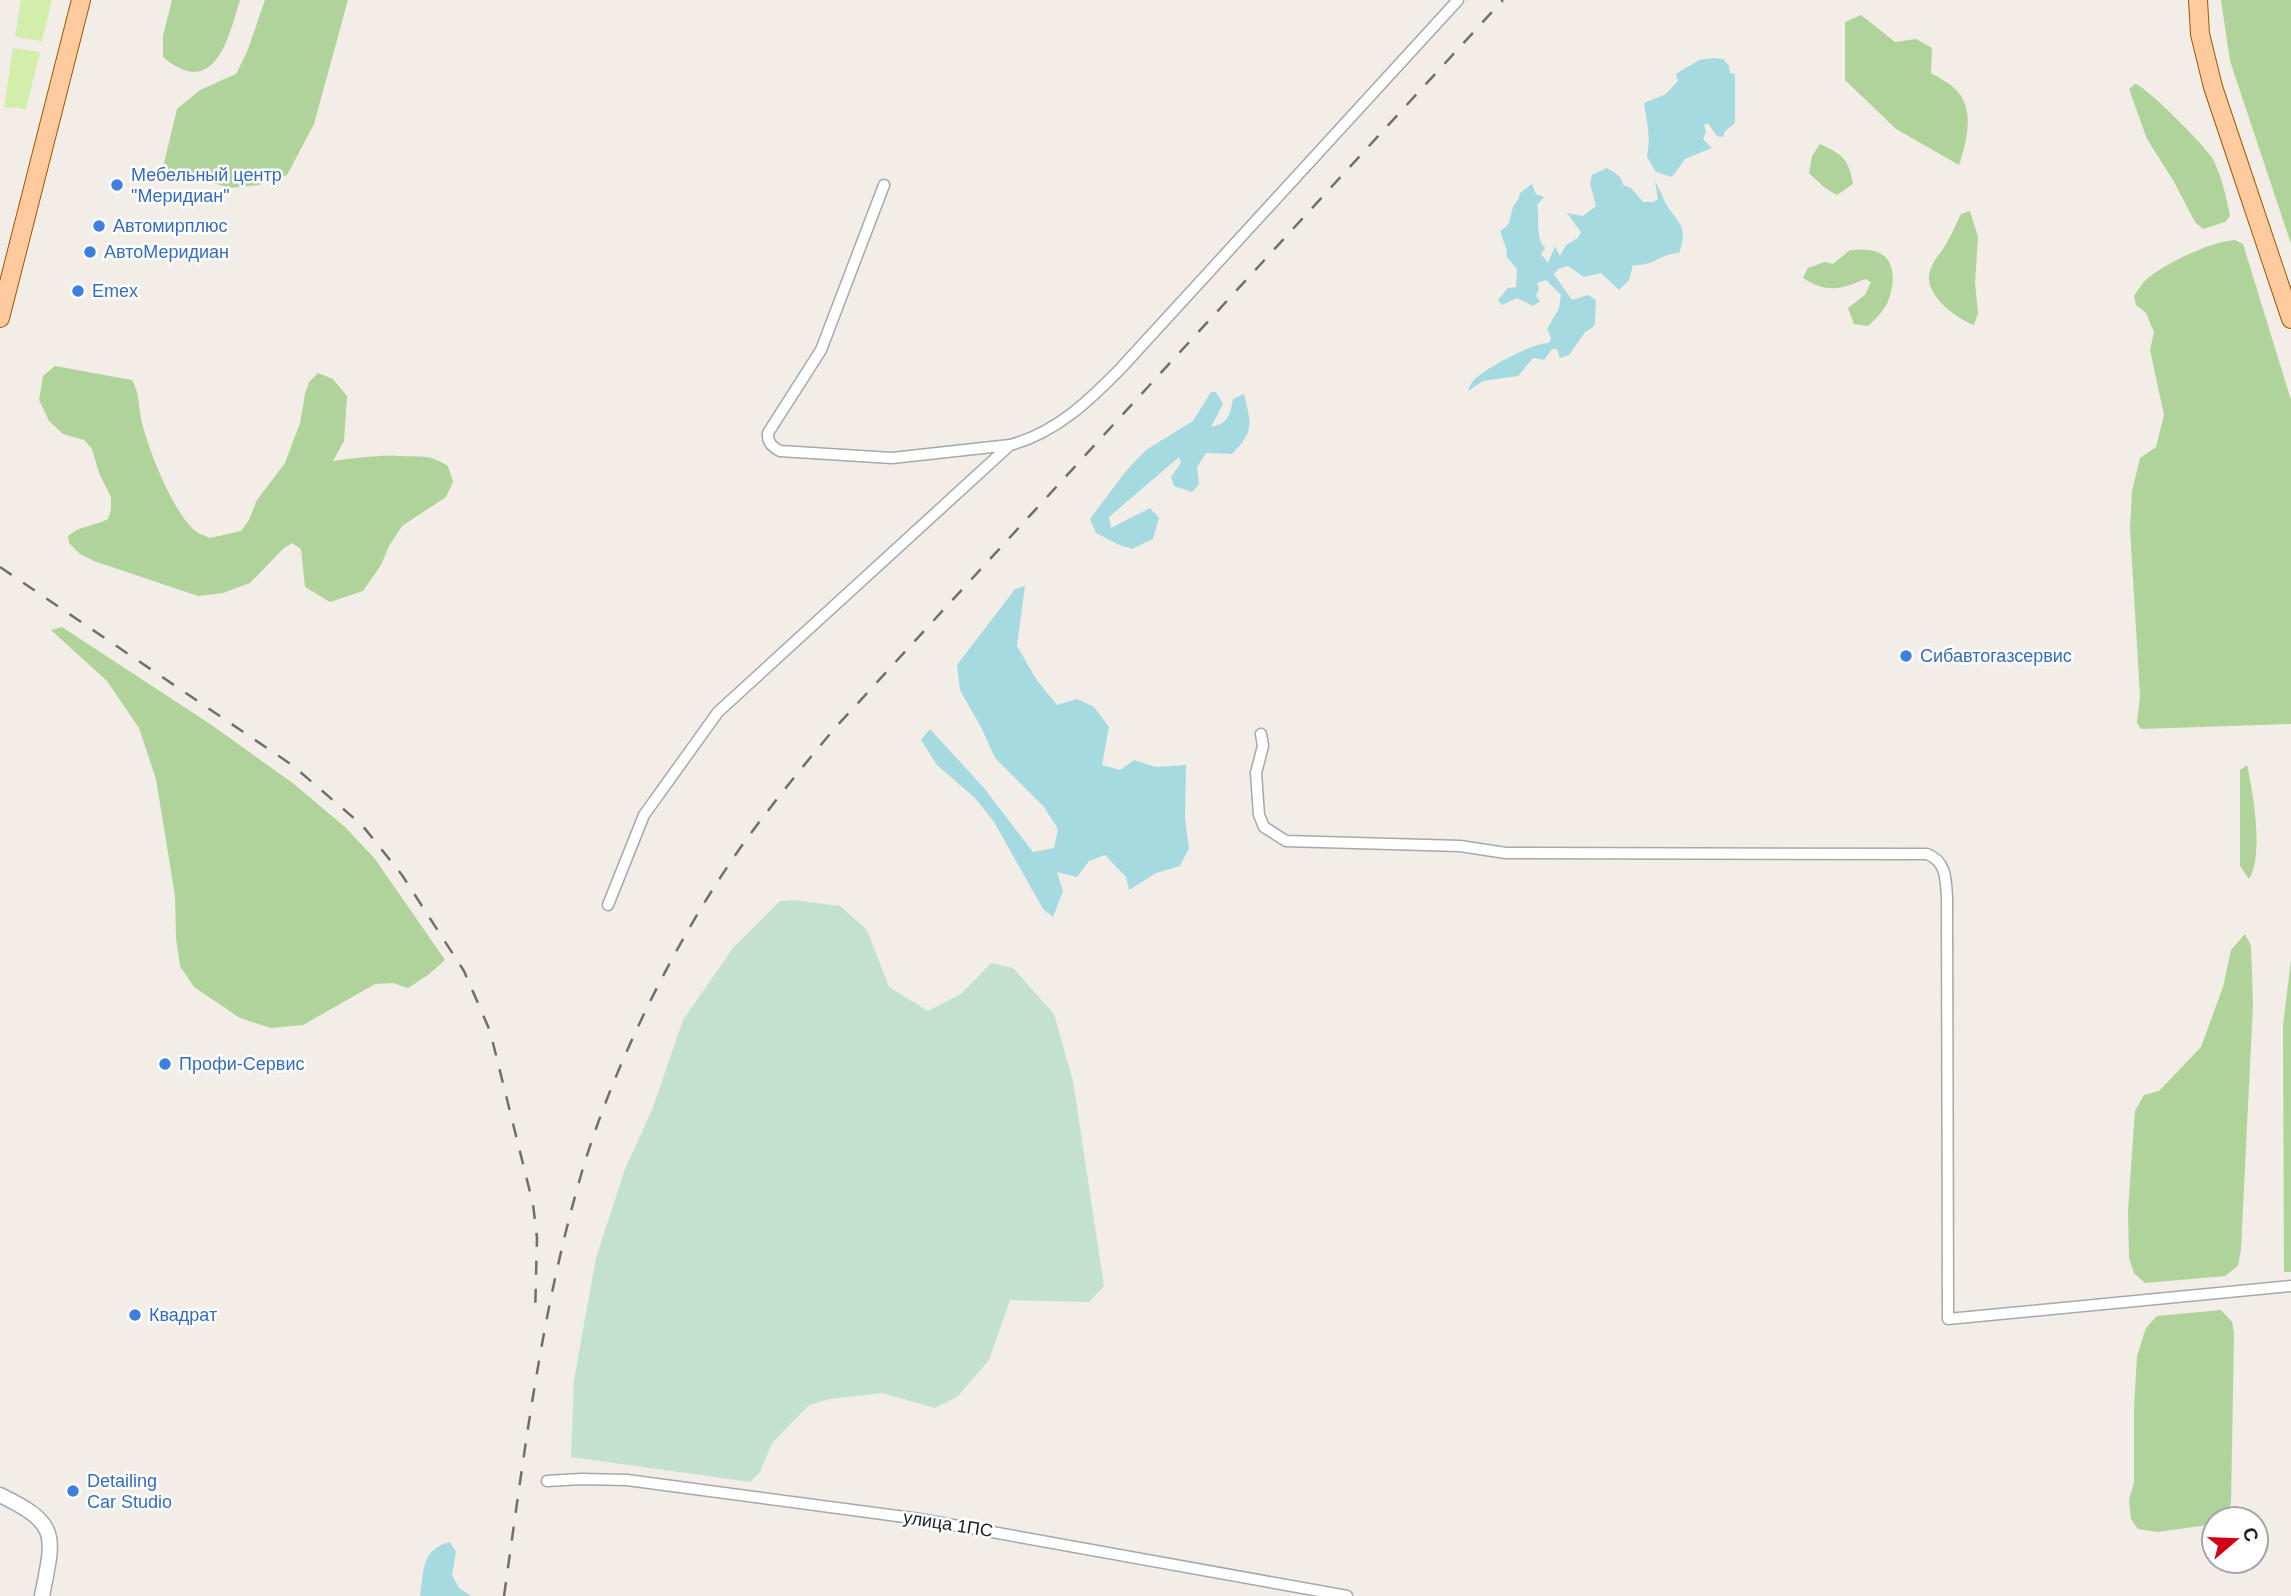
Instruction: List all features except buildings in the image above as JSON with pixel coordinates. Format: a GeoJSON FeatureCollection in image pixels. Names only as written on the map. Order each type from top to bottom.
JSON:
{"type":"FeatureCollection","features":[{"type":"Feature","properties":{"kind":"main road"},"geometry":{"type":"LineString","coordinates":[[0,318],[81,0]]}},
{"type":"Feature","properties":{"kind":"main road"},"geometry":{"type":"LineString","coordinates":[[2199,0],[2200,34],[2213,87],[2291,319]]}},
{"type":"Feature","properties":{"kind":"street"},"geometry":{"type":"LineString","coordinates":[[884,185],[821,350],[768,433],[772,446],[780,451],[892,458],[1010,445],[1042,435],[1099,391],[1458,0]]}},
{"type":"Feature","properties":{"kind":"street"},"geometry":{"type":"LineString","coordinates":[[608,905],[644,815],[718,712],[1010,445]]}},
{"type":"Feature","properties":{"kind":"street"},"geometry":{"type":"LineString","coordinates":[[1261,734],[1264,746],[1256,773],[1259,815],[1264,827],[1286,841],[1460,846],[1506,853],[1927,854],[1936,858],[1942,867],[1947,898],[1948,1319],[2291,1286]]}},
{"type":"Feature","properties":{"kind":"street","name":"улица 1ПС"},"geometry":{"type":"LineString","coordinates":[[547,1481],[627,1480],[920,1519],[1347,1596]]}},
{"type":"Feature","properties":{"kind":"street"},"geometry":{"type":"LineString","coordinates":[[0,1495],[43,1521],[49,1532],[49,1563],[42,1596]]}},
{"type":"Feature","properties":{"kind":"green space"},"geometry":{"type":"Polygon","coordinates":[[[21,0],[52,0],[42,41],[15,37],[21,0]]]}},
{"type":"Feature","properties":{"kind":"green space"},"geometry":{"type":"Polygon","coordinates":[[[172,0],[240,0],[224,47],[207,68],[195,72],[180,69],[163,57],[163,36],[172,0]]]}},
{"type":"Feature","properties":{"kind":"green space"},"geometry":{"type":"Polygon","coordinates":[[[265,0],[348,0],[314,124],[287,175],[258,185],[230,188],[169,170],[164,163],[177,109],[200,90],[236,74],[247,52],[265,0]]]}},
{"type":"Feature","properties":{"kind":"green space"},"geometry":{"type":"Polygon","coordinates":[[[2221,0],[2291,0],[2291,244],[2230,61],[2221,0]]]}},
{"type":"Feature","properties":{"kind":"green space"},"geometry":{"type":"Polygon","coordinates":[[[1861,15],[1895,42],[1916,39],[1932,48],[1931,73],[1954,88],[1965,105],[1967,135],[1959,165],[1896,129],[1845,80],[1845,22],[1861,15]]]}},
{"type":"Feature","properties":{"kind":"green space"},"geometry":{"type":"Polygon","coordinates":[[[13,48],[40,52],[26,109],[4,107],[13,48]]]}},
{"type":"Feature","properties":{"kind":"green space"},"geometry":{"type":"Polygon","coordinates":[[[2135,84],[2176,118],[2213,159],[2230,216],[2225,222],[2203,229],[2195,222],[2147,139],[2129,89],[2135,84]]]}},
{"type":"Feature","properties":{"kind":"green space"},"geometry":{"type":"Polygon","coordinates":[[[1820,144],[1843,158],[1849,168],[1853,184],[1837,195],[1809,173],[1812,156],[1820,144]]]}},
{"type":"Feature","properties":{"kind":"green space"},"geometry":{"type":"Polygon","coordinates":[[[1970,211],[1978,237],[1975,283],[1978,313],[1974,325],[1958,317],[1941,303],[1930,286],[1929,277],[1932,265],[1961,214],[1970,211]]]}},
{"type":"Feature","properties":{"kind":"green space"},"geometry":{"type":"Polygon","coordinates":[[[2235,240],[2243,244],[2291,400],[2291,724],[2141,729],[2137,723],[2140,695],[2130,529],[2132,491],[2140,458],[2156,447],[2164,415],[2150,350],[2154,332],[2146,313],[2136,305],[2134,296],[2156,272],[2202,249],[2235,240]]]}},
{"type":"Feature","properties":{"kind":"green space"},"geometry":{"type":"Polygon","coordinates":[[[1850,250],[1877,252],[1889,262],[1892,270],[1892,287],[1887,304],[1868,326],[1854,324],[1848,308],[1865,295],[1871,282],[1865,279],[1848,286],[1826,288],[1803,278],[1808,268],[1825,262],[1833,264],[1850,250]]]}},
{"type":"Feature","properties":{"kind":"green space"},"geometry":{"type":"Polygon","coordinates":[[[55,366],[132,380],[145,435],[169,492],[191,527],[210,538],[241,531],[249,520],[257,500],[285,463],[300,423],[309,382],[318,373],[333,379],[347,396],[344,441],[333,461],[383,456],[425,457],[448,466],[453,482],[446,497],[402,526],[363,591],[330,602],[305,587],[301,549],[292,543],[250,583],[223,593],[198,596],[94,561],[80,554],[69,543],[68,536],[72,533],[108,519],[111,497],[99,473],[92,449],[84,440],[63,434],[49,421],[39,400],[43,376],[55,366]]]}},
{"type":"Feature","properties":{"kind":"green space"},"geometry":{"type":"Polygon","coordinates":[[[62,627],[210,724],[294,784],[346,828],[375,859],[445,960],[408,988],[393,983],[375,984],[303,1025],[271,1028],[240,1018],[194,987],[180,966],[175,896],[156,779],[139,728],[107,681],[51,630],[62,627]]]}},
{"type":"Feature","properties":{"kind":"green space"},"geometry":{"type":"Polygon","coordinates":[[[2247,765],[2257,840],[2249,879],[2240,866],[2240,770],[2247,765]]]}},
{"type":"Feature","properties":{"kind":"green space"},"geometry":{"type":"Polygon","coordinates":[[[780,901],[840,906],[867,930],[889,987],[928,1011],[961,994],[991,963],[1013,968],[1054,1014],[1073,1081],[1104,1286],[1089,1302],[1010,1300],[989,1360],[957,1397],[935,1408],[882,1393],[830,1399],[809,1405],[772,1443],[760,1472],[750,1482],[571,1457],[574,1380],[596,1258],[625,1169],[652,1110],[683,1020],[733,948],[780,901]]]}},
{"type":"Feature","properties":{"kind":"green space"},"geometry":{"type":"Polygon","coordinates":[[[2245,934],[2251,946],[2253,1004],[2238,1266],[2225,1276],[2145,1283],[2134,1273],[2129,1258],[2128,1210],[2135,1111],[2144,1095],[2159,1091],[2201,1047],[2223,987],[2231,950],[2245,934]]]}},
{"type":"Feature","properties":{"kind":"green space"},"geometry":{"type":"Polygon","coordinates":[[[2291,960],[2291,1272],[2284,1272],[2283,1025],[2291,960]]]}},
{"type":"Feature","properties":{"kind":"green space"},"geometry":{"type":"Polygon","coordinates":[[[2221,1310],[2232,1322],[2234,1333],[2230,1505],[2200,1505],[2200,1526],[2158,1532],[2138,1529],[2131,1519],[2129,1499],[2134,1483],[2137,1356],[2146,1328],[2157,1316],[2221,1310]]]}},
{"type":"Feature","properties":{"kind":"water"},"geometry":{"type":"Polygon","coordinates":[[[1723,59],[1729,66],[1730,73],[1735,74],[1735,123],[1725,131],[1723,137],[1717,136],[1708,123],[1704,125],[1706,132],[1703,139],[1712,148],[1685,159],[1672,177],[1656,172],[1647,157],[1649,136],[1644,103],[1666,94],[1678,81],[1676,74],[1699,60],[1723,59]]]}},
{"type":"Feature","properties":{"kind":"water"},"geometry":{"type":"Polygon","coordinates":[[[1607,168],[1643,202],[1658,199],[1655,181],[1681,225],[1683,236],[1679,253],[1646,264],[1633,265],[1629,280],[1619,290],[1601,273],[1584,277],[1568,266],[1558,269],[1554,274],[1572,300],[1588,295],[1596,300],[1595,324],[1585,332],[1569,355],[1560,358],[1557,349],[1552,349],[1544,360],[1533,358],[1518,376],[1483,381],[1468,391],[1473,381],[1498,363],[1521,351],[1549,343],[1551,338],[1547,329],[1559,308],[1561,295],[1546,280],[1537,283],[1539,289],[1536,296],[1540,301],[1533,306],[1517,298],[1502,305],[1498,300],[1508,288],[1516,287],[1517,269],[1506,256],[1507,250],[1500,231],[1509,222],[1520,193],[1532,184],[1536,194],[1544,197],[1537,205],[1539,233],[1545,248],[1541,254],[1548,263],[1555,246],[1560,256],[1566,245],[1578,238],[1581,232],[1567,213],[1583,216],[1596,206],[1590,184],[1592,175],[1607,168]]]}},
{"type":"Feature","properties":{"kind":"water"},"geometry":{"type":"Polygon","coordinates":[[[1211,392],[1216,392],[1223,404],[1211,427],[1225,421],[1233,399],[1244,394],[1249,420],[1245,439],[1232,454],[1206,453],[1197,467],[1199,484],[1192,492],[1174,486],[1171,477],[1181,463],[1179,457],[1109,517],[1111,528],[1150,508],[1159,518],[1153,539],[1132,549],[1096,533],[1090,519],[1126,471],[1146,450],[1193,421],[1211,392]]]}},
{"type":"Feature","properties":{"kind":"water"},"geometry":{"type":"Polygon","coordinates":[[[1025,586],[1017,646],[1036,679],[1057,705],[1077,699],[1094,707],[1109,727],[1102,765],[1120,770],[1134,760],[1156,767],[1186,765],[1185,819],[1189,848],[1180,866],[1156,873],[1129,890],[1126,877],[1105,855],[1089,861],[1077,877],[1057,872],[1063,891],[1053,917],[1043,909],[994,822],[975,798],[937,765],[921,740],[930,729],[984,788],[1033,852],[1054,848],[1058,829],[1044,807],[995,758],[960,690],[957,665],[1015,589],[1025,586]]]}},
{"type":"Feature","properties":{"kind":"water"},"geometry":{"type":"Polygon","coordinates":[[[450,1542],[456,1552],[452,1575],[459,1588],[471,1596],[420,1596],[429,1556],[441,1545],[450,1542]]]}},
{"type":"Feature","properties":{"kind":"railway"},"geometry":{"type":"LineString","coordinates":[[504,1596],[544,1332],[581,1175],[594,1133],[629,1046],[671,961],[718,880],[765,814],[835,728],[1503,0]]}},
{"type":"Feature","properties":{"kind":"railway"},"geometry":{"type":"LineString","coordinates":[[0,567],[292,765],[362,825],[402,875],[464,971],[490,1031],[533,1204],[537,1238],[535,1316]]}},
{"type":"Feature","properties":{"kind":"place","name":"Мебельный центр \"Меридиан\""},"geometry":{"type":"Point","coordinates":[117,185]}},
{"type":"Feature","properties":{"kind":"place","name":"Автомирплюс"},"geometry":{"type":"Point","coordinates":[99,226]}},
{"type":"Feature","properties":{"kind":"place","name":"АвтоМеридиан"},"geometry":{"type":"Point","coordinates":[90,252]}},
{"type":"Feature","properties":{"kind":"place","name":"Emex"},"geometry":{"type":"Point","coordinates":[78,291]}},
{"type":"Feature","properties":{"kind":"place","name":"Сибавтогазсервис"},"geometry":{"type":"Point","coordinates":[1906,656]}},
{"type":"Feature","properties":{"kind":"place","name":"Профи-Сервис"},"geometry":{"type":"Point","coordinates":[165,1064]}},
{"type":"Feature","properties":{"kind":"place","name":"Квадрат"},"geometry":{"type":"Point","coordinates":[135,1315]}},
{"type":"Feature","properties":{"kind":"place","name":"Detailing Car Studio"},"geometry":{"type":"Point","coordinates":[73,1491]}}]}
